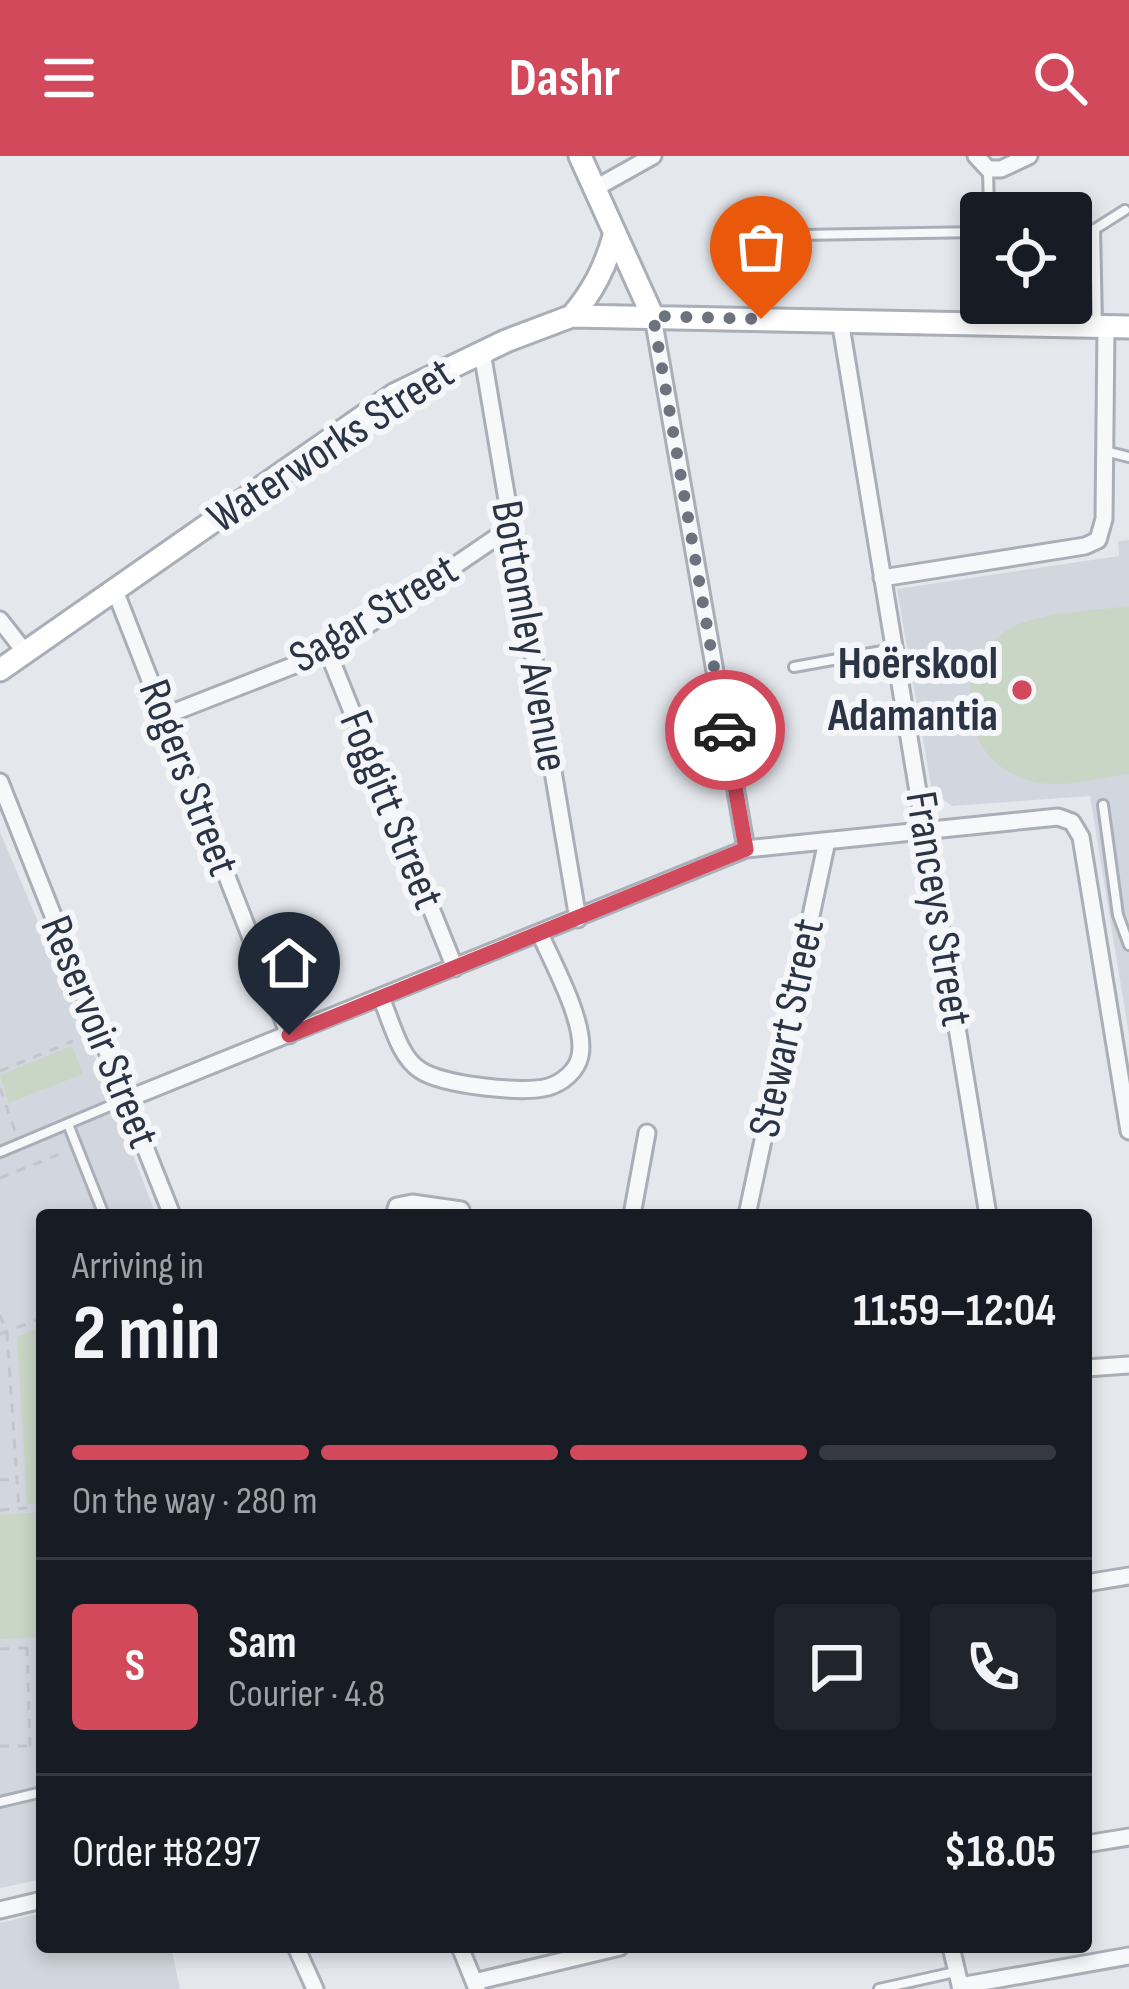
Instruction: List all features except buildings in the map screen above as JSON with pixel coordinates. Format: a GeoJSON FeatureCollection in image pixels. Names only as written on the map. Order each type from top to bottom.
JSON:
{"type":"FeatureCollection","features":[{"type":"Feature","properties":{"kind":"street"},"geometry":{"type":"LineString","coordinates":[[580,156],[653,316],[746,849]]}},
{"type":"Feature","properties":{"kind":"street"},"geometry":{"type":"LineString","coordinates":[[594,189],[653,156]]}},
{"type":"Feature","properties":{"kind":"street"},"geometry":{"type":"LineString","coordinates":[[976,156],[988,170],[1029,156]]}},
{"type":"Feature","properties":{"kind":"street"},"geometry":{"type":"LineString","coordinates":[[572,316],[592,293],[614,236]]}},
{"type":"Feature","properties":{"kind":"street","name":"Waterworks Street"},"geometry":{"type":"LineString","coordinates":[[0,670],[345,426],[420,380],[572,316],[1129,327]]}},
{"type":"Feature","properties":{"kind":"street","name":"Franceys Street"},"geometry":{"type":"LineString","coordinates":[[840,320],[987,1209]]}},
{"type":"Feature","properties":{"kind":"street"},"geometry":{"type":"LineString","coordinates":[[882,578],[1091,544],[1103,530],[1101,327]]}},
{"type":"Feature","properties":{"kind":"street","name":"Bottomley Avenue"},"geometry":{"type":"LineString","coordinates":[[482,352],[578,920]]}},
{"type":"Feature","properties":{"kind":"street","name":"Sagar Street"},"geometry":{"type":"LineString","coordinates":[[164,716],[328,652],[510,528]]}},
{"type":"Feature","properties":{"kind":"street","name":"Rogers Street"},"geometry":{"type":"LineString","coordinates":[[114,588],[289,1035]]}},
{"type":"Feature","properties":{"kind":"street"},"geometry":{"type":"LineString","coordinates":[[0,620],[26,652]]}},
{"type":"Feature","properties":{"kind":"street","name":"Foggitt Street"},"geometry":{"type":"LineString","coordinates":[[328,652],[455,968]]}},
{"type":"Feature","properties":{"kind":"street","name":"Reservoir Street"},"geometry":{"type":"LineString","coordinates":[[0,782],[170,1209]]}},
{"type":"Feature","properties":{"kind":"street"},"geometry":{"type":"LineString","coordinates":[[125,1100],[746,849],[1048,817],[1066,819],[1081,837],[1129,1131]]}},
{"type":"Feature","properties":{"kind":"street","name":"Stewart Street"},"geometry":{"type":"LineString","coordinates":[[748,1209],[827,842]]}},
{"type":"Feature","properties":{"kind":"street"},"geometry":{"type":"LineString","coordinates":[[381,998],[408,1060],[419,1070],[467,1083],[546,1088],[576,1067],[581,1044],[540,934]]}},
{"type":"Feature","properties":{"kind":"street"},"geometry":{"type":"LineString","coordinates":[[633,1209],[646,1133]]}},
{"type":"Feature","properties":{"kind":"street"},"geometry":{"type":"LineString","coordinates":[[396,1209],[412,1203],[454,1209]]}},
{"type":"Feature","properties":{"kind":"street"},"geometry":{"type":"LineString","coordinates":[[1092,1367],[1129,1365]]}},
{"type":"Feature","properties":{"kind":"street"},"geometry":{"type":"LineString","coordinates":[[1092,1582],[1129,1576]]}},
{"type":"Feature","properties":{"kind":"street"},"geometry":{"type":"LineString","coordinates":[[1092,1843],[1129,1837]]}},
{"type":"Feature","properties":{"kind":"street"},"geometry":{"type":"LineString","coordinates":[[0,1910],[36,1901]]}},
{"type":"Feature","properties":{"kind":"street"},"geometry":{"type":"LineString","coordinates":[[299,1953],[315,1989]]}},
{"type":"Feature","properties":{"kind":"street"},"geometry":{"type":"LineString","coordinates":[[462,1953],[475,1985],[597,1953]]}},
{"type":"Feature","properties":{"kind":"street"},"geometry":{"type":"LineString","coordinates":[[959,1982],[1129,1956]]}},
{"type":"Feature","properties":{"kind":"lane"},"geometry":{"type":"LineString","coordinates":[[988,170],[989,192]]}},
{"type":"Feature","properties":{"kind":"lane"},"geometry":{"type":"LineString","coordinates":[[1092,230],[1125,210]]}},
{"type":"Feature","properties":{"kind":"lane"},"geometry":{"type":"LineString","coordinates":[[1095,229],[1101,327]]}},
{"type":"Feature","properties":{"kind":"lane"},"geometry":{"type":"LineString","coordinates":[[799,235],[960,232]]}},
{"type":"Feature","properties":{"kind":"lane"},"geometry":{"type":"LineString","coordinates":[[1104,451],[1129,457]]}},
{"type":"Feature","properties":{"kind":"lane"},"geometry":{"type":"LineString","coordinates":[[794,667],[894,649]]}},
{"type":"Feature","properties":{"kind":"lane"},"geometry":{"type":"LineString","coordinates":[[1103,805],[1118,915],[1129,945]]}},
{"type":"Feature","properties":{"kind":"lane"},"geometry":{"type":"LineString","coordinates":[[0,1153],[125,1100]]}},
{"type":"Feature","properties":{"kind":"lane"},"geometry":{"type":"LineString","coordinates":[[68,1124],[102,1209]]}},
{"type":"Feature","properties":{"kind":"lane"},"geometry":{"type":"LineString","coordinates":[[0,1802],[36,1793]]}},
{"type":"Feature","properties":{"kind":"lane"},"geometry":{"type":"LineString","coordinates":[[879,1989],[959,1982]]}},
{"type":"Feature","properties":{"kind":"path"},"geometry":{"type":"LineString","coordinates":[[0,1071],[73,1041]]}},
{"type":"Feature","properties":{"kind":"path"},"geometry":{"type":"LineString","coordinates":[[0,1088],[20,1144]]}},
{"type":"Feature","properties":{"kind":"path"},"geometry":{"type":"LineString","coordinates":[[0,1178],[77,1148]]}},
{"type":"Feature","properties":{"kind":"path"},"geometry":{"type":"LineString","coordinates":[[0,1316],[7,1334],[19,1509]]}},
{"type":"Feature","properties":{"kind":"path"},"geometry":{"type":"LineString","coordinates":[[0,1334],[36,1321]]}},
{"type":"Feature","properties":{"kind":"path"},"geometry":{"type":"LineString","coordinates":[[0,1480],[17,1479]]}},
{"type":"Feature","properties":{"kind":"path"},"geometry":{"type":"LineString","coordinates":[[0,1510],[36,1508]]}},
{"type":"Feature","properties":{"kind":"path"},"geometry":{"type":"LineString","coordinates":[[0,1649],[36,1647]]}},
{"type":"Feature","properties":{"kind":"path"},"geometry":{"type":"LineString","coordinates":[[27,1648],[30,1746]]}},
{"type":"Feature","properties":{"kind":"path"},"geometry":{"type":"LineString","coordinates":[[0,1747],[36,1746]]}},
{"type":"Feature","properties":{"kind":"shaded area","name":"Hoërskool Adamantia"},"geometry":{"type":"Polygon","coordinates":[[[1129,540],[1129,1035],[1090,796],[952,806],[932,791],[897,589],[1119,556],[1118,541],[1129,540]]]}},
{"type":"Feature","properties":{"kind":"shaded area"},"geometry":{"type":"Polygon","coordinates":[[[0,832],[154,1209],[36,1209],[36,1880],[0,1888],[0,832]]]}},
{"type":"Feature","properties":{"kind":"shaded area"},"geometry":{"type":"Polygon","coordinates":[[[36,1914],[36,1953],[172,1953],[180,1989],[0,1989],[0,1923],[36,1914]]]}},
{"type":"Feature","properties":{"kind":"green space"},"geometry":{"type":"Polygon","coordinates":[[[1129,606],[1129,774],[1046,784],[1019,777],[997,764],[981,745],[969,701],[972,678],[997,638],[1032,620],[1129,606]]]}},
{"type":"Feature","properties":{"kind":"green space"},"geometry":{"type":"Polygon","coordinates":[[[72,1046],[83,1074],[9,1103],[0,1075],[72,1046]]]}},
{"type":"Feature","properties":{"kind":"green space"},"geometry":{"type":"Polygon","coordinates":[[[36,1329],[36,1503],[27,1504],[17,1337],[36,1329]]]}},
{"type":"Feature","properties":{"kind":"green space"},"geometry":{"type":"Polygon","coordinates":[[[36,1512],[36,1637],[0,1639],[0,1515],[36,1512]]]}},
{"type":"Feature","properties":{"kind":"way so far"},"geometry":{"type":"LineString","coordinates":[[725,730],[653,316],[761,319]]}},
{"type":"Feature","properties":{"kind":"place","name":"Hoërskool Adamantia"},"geometry":{"type":"Point","coordinates":[1022,690]}},
{"type":"Feature","properties":{"kind":"route"},"geometry":{"type":"LineString","coordinates":[[289,1035],[746,849],[725,730]]}}]}
